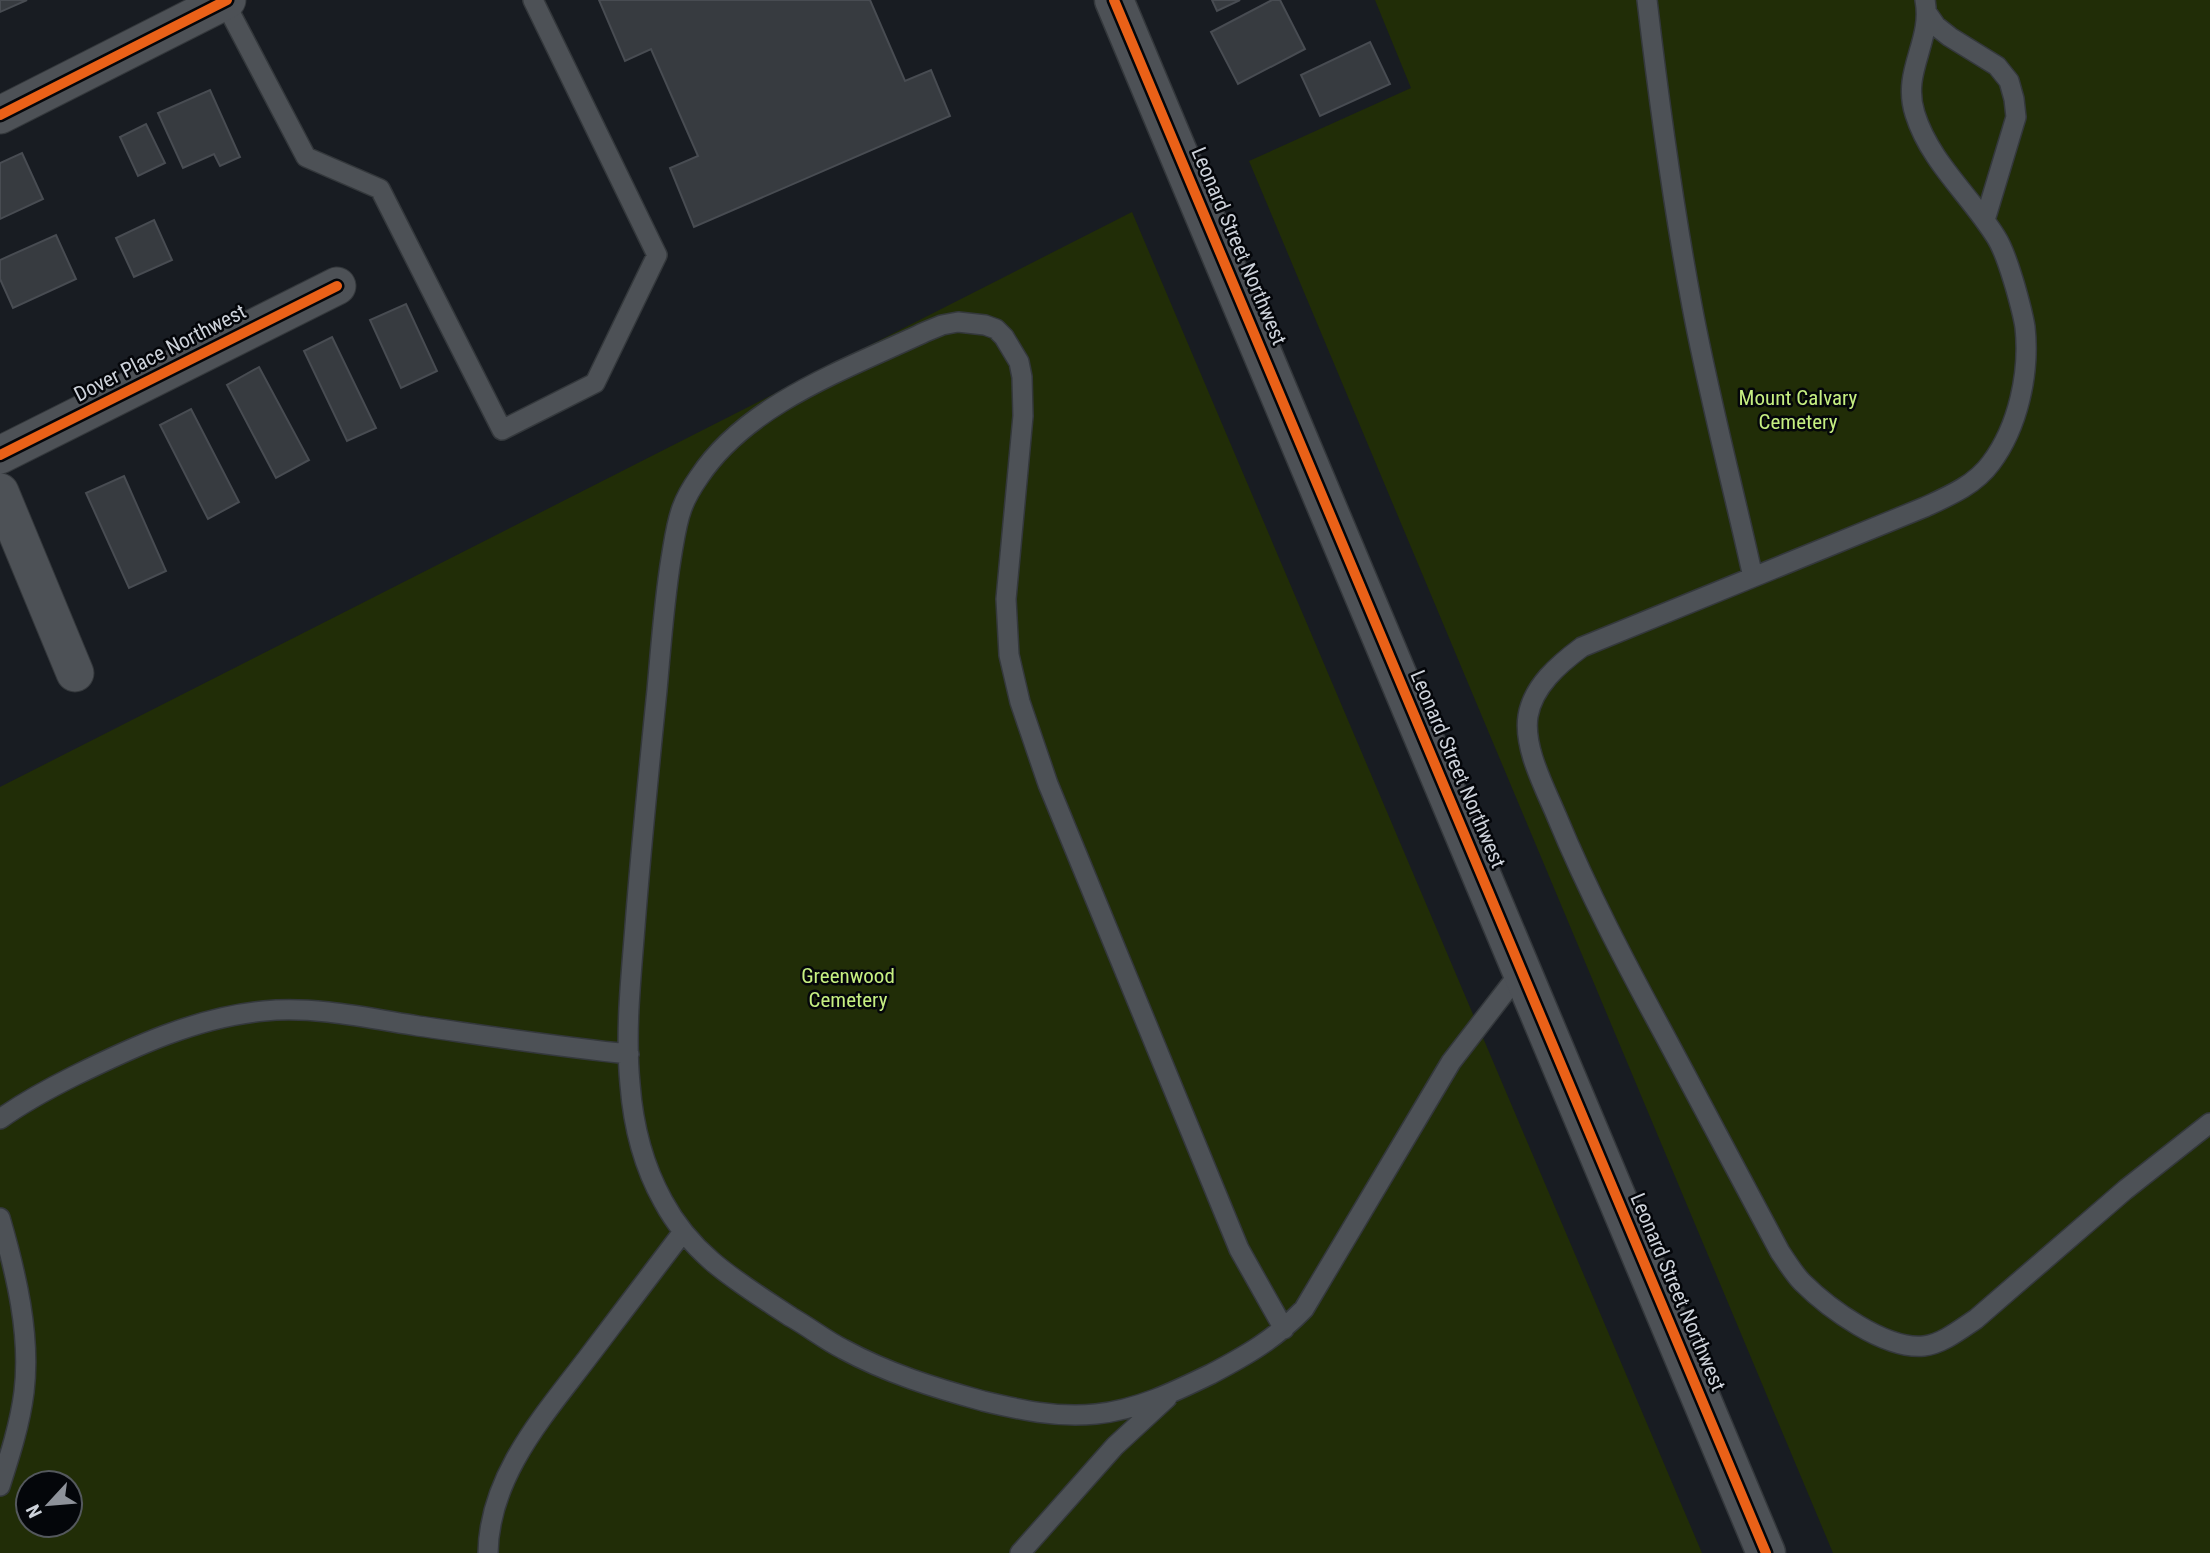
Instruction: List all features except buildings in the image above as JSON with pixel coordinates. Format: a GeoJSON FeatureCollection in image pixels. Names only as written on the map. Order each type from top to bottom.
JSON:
{"type":"FeatureCollection","features":[{"type":"Feature","properties":{"kind":"main road","name":"Leonard Street Northwest"},"geometry":{"type":"LineString","coordinates":[[1114,0],[1766,1553]]}},
{"type":"Feature","properties":{"kind":"street"},"geometry":{"type":"LineString","coordinates":[[0,115],[226,1]]}},
{"type":"Feature","properties":{"kind":"street","name":"Dover Place Northwest"},"geometry":{"type":"LineString","coordinates":[[0,455],[338,286]]}},
{"type":"Feature","properties":{"kind":"street"},"geometry":{"type":"LineString","coordinates":[[0,492],[75,673]]}},
{"type":"Feature","properties":{"kind":"lane"},"geometry":{"type":"LineString","coordinates":[[226,1],[306,157],[380,189],[502,430],[595,383],[657,255],[533,0]]}},
{"type":"Feature","properties":{"kind":"lane"},"geometry":{"type":"LineString","coordinates":[[1647,0],[1692,305],[1711,400],[1753,577]]}},
{"type":"Feature","properties":{"kind":"lane"},"geometry":{"type":"LineString","coordinates":[[1926,7],[1936,26],[1997,66],[2009,81],[2014,99],[2016,117],[1985,220]]}},
{"type":"Feature","properties":{"kind":"lane"},"geometry":{"type":"LineString","coordinates":[[1926,7],[1925,34],[1912,71],[1914,111],[1932,152],[1998,240],[2011,274],[2025,327],[2024,378],[2016,414],[2006,437],[1990,464],[1973,481],[1925,507],[1582,647],[1559,664],[1533,699],[1528,718],[1529,739],[1536,768],[1575,862],[1621,954],[1780,1252],[1801,1281],[1830,1306],[1868,1332],[1902,1344],[1924,1346],[1952,1335],[1976,1319],[2125,1190],[2210,1123]]}},
{"type":"Feature","properties":{"kind":"lane"},"geometry":{"type":"LineString","coordinates":[[1284,1329],[1239,1249],[1048,784],[1020,702],[1010,655],[1006,599],[1024,416],[1022,377],[1012,349],[996,329],[973,323],[942,325],[818,383],[756,418],[716,453],[691,490],[682,507],[669,573],[640,859],[629,1009],[630,1083],[637,1135],[663,1202],[695,1247],[733,1279],[832,1342],[882,1368],[926,1385],[1012,1408],[1073,1416],[1123,1409],[1173,1393],[1259,1348],[1284,1329],[1304,1309],[1451,1062],[1522,970]]}},
{"type":"Feature","properties":{"kind":"lane"},"geometry":{"type":"LineString","coordinates":[[0,1119],[29,1099],[140,1045],[181,1030],[265,1011],[351,1016],[629,1054]]}},
{"type":"Feature","properties":{"kind":"lane"},"geometry":{"type":"LineString","coordinates":[[0,1218],[23,1319],[26,1356],[24,1391],[17,1428],[0,1486]]}},
{"type":"Feature","properties":{"kind":"lane"},"geometry":{"type":"LineString","coordinates":[[488,1553],[488,1535],[504,1481],[527,1437],[683,1232]]}},
{"type":"Feature","properties":{"kind":"lane"},"geometry":{"type":"LineString","coordinates":[[1020,1553],[1115,1446],[1173,1393]]}},
{"type":"Feature","properties":{"kind":"green space","name":"Mount Calvary Cemetery"},"geometry":{"type":"Polygon","coordinates":[[[1375,0],[2210,0],[2210,1553],[1833,1553],[1249,161],[1411,88],[1375,0]]]}},
{"type":"Feature","properties":{"kind":"green space","name":"Greenwood Cemetery"},"geometry":{"type":"Polygon","coordinates":[[[1132,212],[1702,1553],[0,1553],[0,787],[1132,212]]]}},
{"type":"Feature","properties":{"kind":"cycle path"},"geometry":{"type":"LineString","coordinates":[[0,115],[227,0]]}},
{"type":"Feature","properties":{"kind":"cycle path"},"geometry":{"type":"LineString","coordinates":[[1114,0],[1766,1553]]}},
{"type":"Feature","properties":{"kind":"cycle path"},"geometry":{"type":"LineString","coordinates":[[0,455],[337,286]]}}]}
